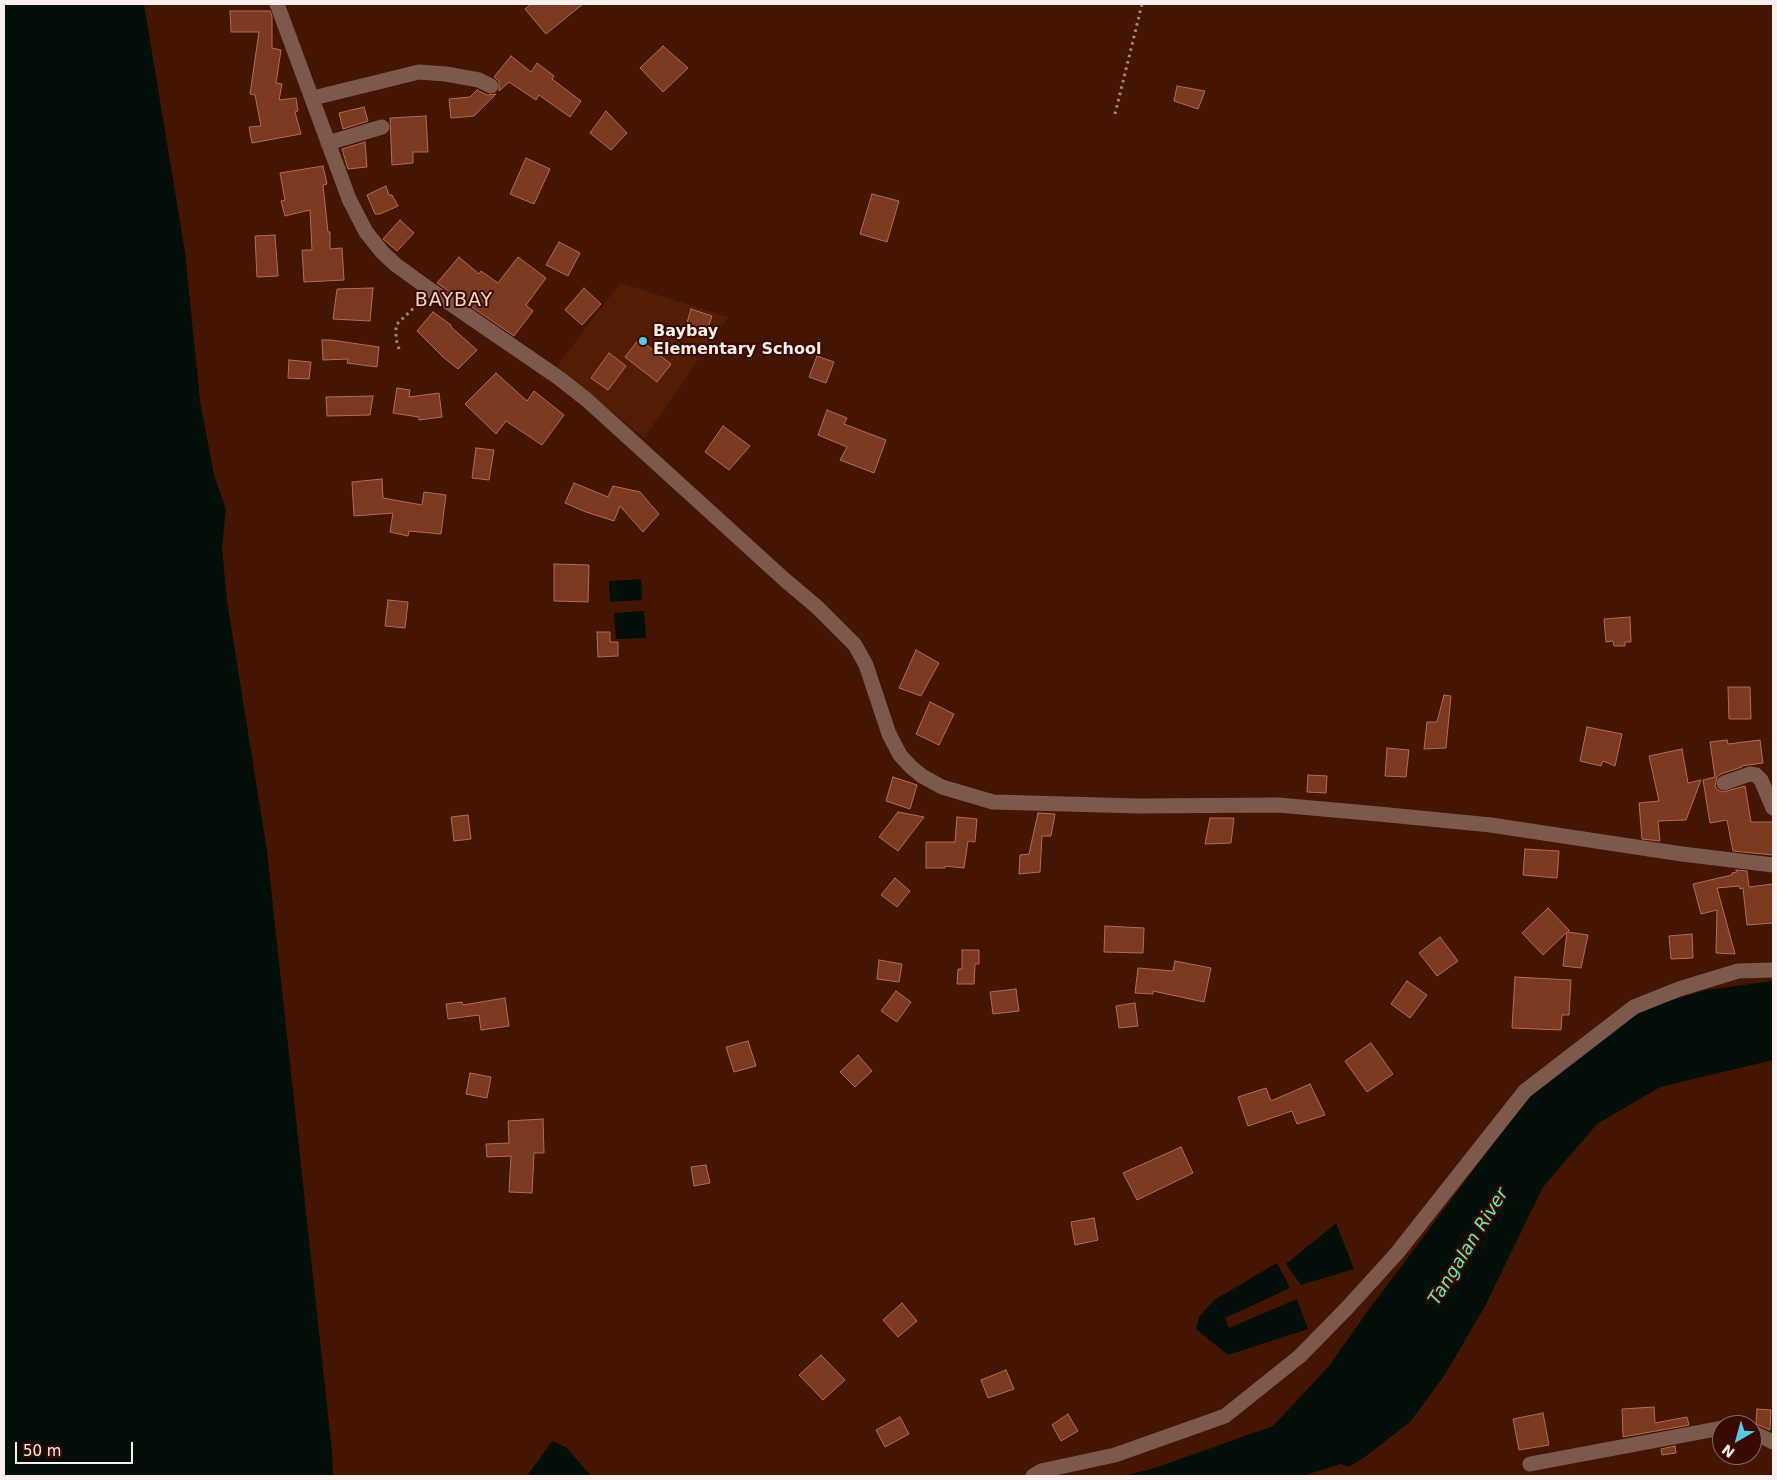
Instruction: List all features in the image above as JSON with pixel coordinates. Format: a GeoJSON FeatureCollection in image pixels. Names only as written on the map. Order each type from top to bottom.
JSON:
{"type":"FeatureCollection","features":[{"type":"Feature","properties":{"kind":"street"},"geometry":{"type":"LineString","coordinates":[[277,4],[350,199],[366,232],[382,252],[432,292],[559,378],[587,400],[840,629],[855,645],[866,665],[889,734],[900,755],[922,776],[942,787],[993,802],[1138,806],[1278,806],[1491,825],[1682,854],[1773,864]]}},
{"type":"Feature","properties":{"kind":"street"},"geometry":{"type":"LineString","coordinates":[[313,98],[419,72],[446,74],[479,80],[491,86]]}},
{"type":"Feature","properties":{"kind":"street"},"geometry":{"type":"LineString","coordinates":[[328,143],[382,127]]}},
{"type":"Feature","properties":{"kind":"street"},"geometry":{"type":"LineString","coordinates":[[1724,783],[1750,774],[1756,775],[1761,780],[1773,808]]}},
{"type":"Feature","properties":{"kind":"street"},"geometry":{"type":"LineString","coordinates":[[1033,1476],[1040,1471],[1115,1454],[1225,1416],[1300,1356],[1348,1307],[1397,1253],[1525,1091],[1634,1006],[1679,989],[1738,971],[1773,970]]}},
{"type":"Feature","properties":{"kind":"street"},"geometry":{"type":"LineString","coordinates":[[1530,1464],[1712,1430]]}},
{"type":"Feature","properties":{"kind":"path"},"geometry":{"type":"LineString","coordinates":[[1115,114],[1142,4]]}},
{"type":"Feature","properties":{"kind":"path"},"geometry":{"type":"LineString","coordinates":[[399,349],[396,339],[396,325],[432,292]]}},
{"type":"Feature","properties":{"kind":"shaded area","name":"Baybay Elementary School"},"geometry":{"type":"Polygon","coordinates":[[[620,283],[728,317],[644,438],[557,366],[620,283]]]}},
{"type":"Feature","properties":{"kind":"water"},"geometry":{"type":"Polygon","coordinates":[[[4,4],[144,4],[185,252],[200,401],[214,475],[226,509],[222,548],[227,601],[267,851],[332,1452],[333,1476],[4,1476],[4,4]]]}},
{"type":"Feature","properties":{"kind":"water"},"geometry":{"type":"Polygon","coordinates":[[[641,579],[642,600],[610,602],[609,581],[641,579]]]}},
{"type":"Feature","properties":{"kind":"water"},"geometry":{"type":"Polygon","coordinates":[[[644,611],[646,638],[616,639],[614,613],[644,611]]]}},
{"type":"Feature","properties":{"kind":"water","name":"Tangalan River"},"geometry":{"type":"Polygon","coordinates":[[[1773,981],[1773,1060],[1660,1087],[1597,1124],[1543,1187],[1484,1308],[1444,1376],[1410,1422],[1366,1456],[1349,1467],[1341,1464],[1302,1476],[1123,1476],[1155,1468],[1273,1426],[1329,1366],[1370,1308],[1526,1100],[1635,1011],[1706,990],[1773,981]]]}},
{"type":"Feature","properties":{"kind":"water"},"geometry":{"type":"Polygon","coordinates":[[[1336,1223],[1354,1269],[1301,1285],[1286,1264],[1336,1223]]]}},
{"type":"Feature","properties":{"kind":"water"},"geometry":{"type":"Polygon","coordinates":[[[1277,1263],[1290,1288],[1225,1318],[1229,1328],[1297,1299],[1308,1329],[1228,1355],[1196,1329],[1199,1317],[1214,1300],[1277,1263]]]}},
{"type":"Feature","properties":{"kind":"water"},"geometry":{"type":"Polygon","coordinates":[[[552,1441],[567,1448],[591,1476],[527,1476],[552,1441]]]}},
{"type":"Feature","properties":{"kind":"building"},"geometry":{"type":"Polygon","coordinates":[[[531,4],[583,4],[546,34],[525,9],[531,4]]]}},
{"type":"Feature","properties":{"kind":"building"},"geometry":{"type":"Polygon","coordinates":[[[230,11],[270,11],[272,16],[272,48],[281,50],[276,83],[282,84],[279,100],[296,98],[298,111],[295,112],[301,134],[252,143],[249,127],[261,126],[255,95],[250,94],[259,32],[231,32],[230,11]]]}},
{"type":"Feature","properties":{"kind":"building"},"geometry":{"type":"Polygon","coordinates":[[[663,46],[688,68],[663,92],[640,68],[663,46]]]}},
{"type":"Feature","properties":{"kind":"building"},"geometry":{"type":"Polygon","coordinates":[[[511,56],[531,72],[537,63],[554,76],[552,79],[581,101],[570,117],[539,95],[536,100],[509,82],[499,91],[499,81],[494,77],[511,56]]]}},
{"type":"Feature","properties":{"kind":"building"},"geometry":{"type":"Polygon","coordinates":[[[1177,86],[1205,91],[1198,109],[1174,101],[1177,86]]]}},
{"type":"Feature","properties":{"kind":"building"},"geometry":{"type":"Polygon","coordinates":[[[477,90],[487,95],[496,94],[474,116],[451,118],[449,99],[470,97],[477,90]]]}},
{"type":"Feature","properties":{"kind":"building"},"geometry":{"type":"Polygon","coordinates":[[[364,107],[368,121],[343,129],[339,113],[364,107]]]}},
{"type":"Feature","properties":{"kind":"building"},"geometry":{"type":"Polygon","coordinates":[[[606,111],[627,133],[611,150],[590,133],[606,111]]]}},
{"type":"Feature","properties":{"kind":"building"},"geometry":{"type":"Polygon","coordinates":[[[426,116],[428,152],[413,152],[413,163],[392,165],[390,118],[426,116]]]}},
{"type":"Feature","properties":{"kind":"building"},"geometry":{"type":"Polygon","coordinates":[[[365,142],[367,167],[348,169],[342,149],[365,142]]]}},
{"type":"Feature","properties":{"kind":"building"},"geometry":{"type":"Polygon","coordinates":[[[526,158],[550,169],[534,204],[510,194],[526,158]]]}},
{"type":"Feature","properties":{"kind":"building"},"geometry":{"type":"Polygon","coordinates":[[[323,166],[327,184],[323,185],[328,232],[330,232],[330,249],[342,248],[344,280],[304,282],[302,250],[312,250],[310,210],[285,216],[281,201],[285,200],[280,173],[323,166]]]}},
{"type":"Feature","properties":{"kind":"building"},"geometry":{"type":"Polygon","coordinates":[[[386,186],[389,195],[392,195],[398,206],[380,214],[375,214],[367,195],[386,186]]]}},
{"type":"Feature","properties":{"kind":"building"},"geometry":{"type":"Polygon","coordinates":[[[872,194],[899,201],[887,242],[860,234],[872,194]]]}},
{"type":"Feature","properties":{"kind":"building"},"geometry":{"type":"Polygon","coordinates":[[[400,220],[414,233],[397,251],[383,239],[400,220]]]}},
{"type":"Feature","properties":{"kind":"building"},"geometry":{"type":"Polygon","coordinates":[[[275,235],[278,276],[257,277],[255,236],[275,235]]]}},
{"type":"Feature","properties":{"kind":"building"},"geometry":{"type":"Polygon","coordinates":[[[559,242],[580,253],[568,276],[546,265],[559,242]]]}},
{"type":"Feature","properties":{"kind":"building"},"geometry":{"type":"Polygon","coordinates":[[[459,257],[479,274],[481,271],[498,283],[518,257],[546,278],[526,305],[533,311],[514,336],[437,283],[459,257]]]}},
{"type":"Feature","properties":{"kind":"building"},"geometry":{"type":"Polygon","coordinates":[[[373,288],[370,321],[333,319],[337,289],[373,288]]]}},
{"type":"Feature","properties":{"kind":"building"},"geometry":{"type":"Polygon","coordinates":[[[584,288],[601,304],[582,325],[565,310],[584,288]]]}},
{"type":"Feature","properties":{"kind":"building"},"geometry":{"type":"Polygon","coordinates":[[[691,309],[712,316],[706,333],[686,326],[691,309]]]}},
{"type":"Feature","properties":{"kind":"building"},"geometry":{"type":"Polygon","coordinates":[[[433,312],[451,325],[477,350],[458,369],[417,331],[433,312]]]}},
{"type":"Feature","properties":{"kind":"building"},"geometry":{"type":"Polygon","coordinates":[[[639,339],[671,364],[657,382],[625,357],[639,339]]]}},
{"type":"Feature","properties":{"kind":"building"},"geometry":{"type":"Polygon","coordinates":[[[322,340],[379,347],[377,367],[347,363],[348,359],[323,360],[322,340]]]}},
{"type":"Feature","properties":{"kind":"building"},"geometry":{"type":"Polygon","coordinates":[[[609,353],[626,366],[608,390],[591,378],[609,353]]]}},
{"type":"Feature","properties":{"kind":"building"},"geometry":{"type":"Polygon","coordinates":[[[817,356],[834,362],[826,383],[809,377],[817,356]]]}},
{"type":"Feature","properties":{"kind":"building"},"geometry":{"type":"Polygon","coordinates":[[[289,360],[311,362],[309,379],[288,378],[289,360]]]}},
{"type":"Feature","properties":{"kind":"building"},"geometry":{"type":"Polygon","coordinates":[[[496,373],[527,401],[534,391],[564,415],[542,445],[506,421],[496,434],[465,404],[496,373]]]}},
{"type":"Feature","properties":{"kind":"building"},"geometry":{"type":"Polygon","coordinates":[[[397,388],[410,390],[409,397],[439,393],[442,417],[419,420],[419,417],[393,413],[397,388]]]}},
{"type":"Feature","properties":{"kind":"building"},"geometry":{"type":"Polygon","coordinates":[[[373,396],[370,415],[327,416],[326,397],[373,396]]]}},
{"type":"Feature","properties":{"kind":"building"},"geometry":{"type":"Polygon","coordinates":[[[827,410],[847,418],[844,424],[886,440],[874,473],[840,460],[847,447],[818,435],[827,410]]]}},
{"type":"Feature","properties":{"kind":"building"},"geometry":{"type":"Polygon","coordinates":[[[723,426],[750,446],[729,470],[705,452],[723,426]]]}},
{"type":"Feature","properties":{"kind":"building"},"geometry":{"type":"Polygon","coordinates":[[[476,448],[494,450],[489,480],[472,478],[476,448]]]}},
{"type":"Feature","properties":{"kind":"building"},"geometry":{"type":"Polygon","coordinates":[[[382,479],[383,498],[422,505],[424,492],[446,495],[441,534],[409,531],[408,536],[390,532],[393,513],[354,516],[352,482],[382,479]]]}},
{"type":"Feature","properties":{"kind":"building"},"geometry":{"type":"Polygon","coordinates":[[[574,483],[608,497],[613,486],[640,492],[659,514],[643,532],[620,506],[614,521],[586,512],[565,503],[574,483]]]}},
{"type":"Feature","properties":{"kind":"building"},"geometry":{"type":"Polygon","coordinates":[[[554,564],[589,565],[588,602],[554,601],[554,564]]]}},
{"type":"Feature","properties":{"kind":"building"},"geometry":{"type":"Polygon","coordinates":[[[388,600],[408,602],[405,628],[385,626],[388,600]]]}},
{"type":"Feature","properties":{"kind":"building"},"geometry":{"type":"Polygon","coordinates":[[[1630,617],[1631,642],[1625,642],[1625,646],[1614,646],[1613,641],[1606,642],[1604,619],[1630,617]]]}},
{"type":"Feature","properties":{"kind":"building"},"geometry":{"type":"Polygon","coordinates":[[[597,632],[610,632],[610,642],[618,642],[618,656],[598,657],[597,632]]]}},
{"type":"Feature","properties":{"kind":"building"},"geometry":{"type":"Polygon","coordinates":[[[916,650],[939,663],[921,696],[899,688],[916,650]]]}},
{"type":"Feature","properties":{"kind":"building"},"geometry":{"type":"Polygon","coordinates":[[[1728,687],[1750,687],[1751,719],[1729,719],[1728,687]]]}},
{"type":"Feature","properties":{"kind":"building"},"geometry":{"type":"Polygon","coordinates":[[[1444,695],[1451,696],[1446,748],[1424,749],[1427,722],[1437,722],[1444,695]]]}},
{"type":"Feature","properties":{"kind":"building"},"geometry":{"type":"Polygon","coordinates":[[[930,702],[954,714],[939,745],[916,734],[930,702]]]}},
{"type":"Feature","properties":{"kind":"building"},"geometry":{"type":"Polygon","coordinates":[[[1587,727],[1622,734],[1615,766],[1603,761],[1601,766],[1580,761],[1587,727]]]}},
{"type":"Feature","properties":{"kind":"building"},"geometry":{"type":"Polygon","coordinates":[[[1727,740],[1728,744],[1760,740],[1763,763],[1741,766],[1721,774],[1717,777],[1715,786],[1723,792],[1745,786],[1751,822],[1773,822],[1773,855],[1733,851],[1727,820],[1710,823],[1703,780],[1715,777],[1710,742],[1727,740]]]}},
{"type":"Feature","properties":{"kind":"building"},"geometry":{"type":"Polygon","coordinates":[[[1387,748],[1409,750],[1406,777],[1385,776],[1387,748]]]}},
{"type":"Feature","properties":{"kind":"building"},"geometry":{"type":"Polygon","coordinates":[[[1682,749],[1688,783],[1701,780],[1686,820],[1658,821],[1660,841],[1642,839],[1639,803],[1659,801],[1649,756],[1682,749]]]}},
{"type":"Feature","properties":{"kind":"building"},"geometry":{"type":"Polygon","coordinates":[[[1308,775],[1327,776],[1326,793],[1307,792],[1308,775]]]}},
{"type":"Feature","properties":{"kind":"building"},"geometry":{"type":"Polygon","coordinates":[[[893,777],[917,785],[910,809],[886,801],[893,777]]]}},
{"type":"Feature","properties":{"kind":"building"},"geometry":{"type":"Polygon","coordinates":[[[898,812],[924,817],[898,851],[879,837],[898,812]]]}},
{"type":"Feature","properties":{"kind":"building"},"geometry":{"type":"Polygon","coordinates":[[[1038,813],[1055,814],[1051,836],[1042,836],[1040,872],[1019,874],[1020,855],[1029,854],[1038,813]]]}},
{"type":"Feature","properties":{"kind":"building"},"geometry":{"type":"Polygon","coordinates":[[[468,815],[471,839],[454,841],[451,817],[468,815]]]}},
{"type":"Feature","properties":{"kind":"building"},"geometry":{"type":"Polygon","coordinates":[[[957,817],[977,819],[975,842],[968,841],[964,868],[945,866],[945,868],[926,868],[926,842],[955,842],[957,817]]]}},
{"type":"Feature","properties":{"kind":"building"},"geometry":{"type":"Polygon","coordinates":[[[1210,818],[1234,818],[1231,843],[1205,844],[1210,818]]]}},
{"type":"Feature","properties":{"kind":"building"},"geometry":{"type":"Polygon","coordinates":[[[1525,849],[1559,851],[1557,878],[1523,875],[1525,849]]]}},
{"type":"Feature","properties":{"kind":"building"},"geometry":{"type":"Polygon","coordinates":[[[1736,870],[1747,871],[1749,887],[1773,884],[1773,923],[1747,925],[1743,888],[1740,889],[1739,886],[1717,888],[1735,954],[1716,953],[1717,910],[1701,914],[1693,884],[1732,875],[1732,873],[1737,872],[1736,870]]]}},
{"type":"Feature","properties":{"kind":"building"},"geometry":{"type":"Polygon","coordinates":[[[895,878],[910,891],[897,907],[881,895],[895,878]]]}},
{"type":"Feature","properties":{"kind":"building"},"geometry":{"type":"Polygon","coordinates":[[[1548,908],[1569,930],[1568,932],[1588,935],[1581,968],[1563,966],[1567,932],[1543,955],[1522,933],[1548,908]]]}},
{"type":"Feature","properties":{"kind":"building"},"geometry":{"type":"Polygon","coordinates":[[[1105,926],[1144,928],[1143,953],[1104,952],[1105,926]]]}},
{"type":"Feature","properties":{"kind":"building"},"geometry":{"type":"Polygon","coordinates":[[[1692,934],[1693,958],[1671,959],[1669,936],[1692,934]]]}},
{"type":"Feature","properties":{"kind":"building"},"geometry":{"type":"Polygon","coordinates":[[[1440,937],[1458,961],[1437,976],[1419,953],[1440,937]]]}},
{"type":"Feature","properties":{"kind":"building"},"geometry":{"type":"Polygon","coordinates":[[[962,950],[979,950],[979,964],[975,964],[974,984],[957,984],[958,969],[962,969],[962,950]]]}},
{"type":"Feature","properties":{"kind":"building"},"geometry":{"type":"Polygon","coordinates":[[[879,960],[902,964],[899,982],[877,979],[879,960]]]}},
{"type":"Feature","properties":{"kind":"building"},"geometry":{"type":"Polygon","coordinates":[[[1175,961],[1211,968],[1204,1002],[1153,991],[1153,994],[1135,993],[1138,968],[1173,971],[1175,961]]]}},
{"type":"Feature","properties":{"kind":"building"},"geometry":{"type":"Polygon","coordinates":[[[1515,977],[1571,980],[1569,1015],[1562,1015],[1561,1030],[1512,1028],[1515,977]]]}},
{"type":"Feature","properties":{"kind":"building"},"geometry":{"type":"Polygon","coordinates":[[[1407,981],[1427,995],[1410,1018],[1391,1004],[1407,981]]]}},
{"type":"Feature","properties":{"kind":"building"},"geometry":{"type":"Polygon","coordinates":[[[1016,989],[1019,1011],[993,1014],[990,992],[1016,989]]]}},
{"type":"Feature","properties":{"kind":"building"},"geometry":{"type":"Polygon","coordinates":[[[896,991],[911,1002],[897,1022],[881,1011],[896,991]]]}},
{"type":"Feature","properties":{"kind":"building"},"geometry":{"type":"Polygon","coordinates":[[[505,998],[509,1026],[481,1030],[479,1015],[448,1019],[446,1004],[462,1002],[463,1005],[505,998]]]}},
{"type":"Feature","properties":{"kind":"building"},"geometry":{"type":"Polygon","coordinates":[[[1135,1003],[1138,1026],[1119,1028],[1116,1006],[1135,1003]]]}},
{"type":"Feature","properties":{"kind":"building"},"geometry":{"type":"Polygon","coordinates":[[[748,1041],[756,1066],[734,1072],[726,1047],[748,1041]]]}},
{"type":"Feature","properties":{"kind":"building"},"geometry":{"type":"Polygon","coordinates":[[[1371,1043],[1393,1074],[1367,1092],[1345,1061],[1371,1043]]]}},
{"type":"Feature","properties":{"kind":"building"},"geometry":{"type":"Polygon","coordinates":[[[858,1055],[872,1071],[855,1087],[840,1072],[858,1055]]]}},
{"type":"Feature","properties":{"kind":"building"},"geometry":{"type":"Polygon","coordinates":[[[470,1073],[491,1077],[487,1098],[466,1094],[470,1073]]]}},
{"type":"Feature","properties":{"kind":"building"},"geometry":{"type":"Polygon","coordinates":[[[1310,1084],[1325,1115],[1297,1124],[1292,1111],[1248,1126],[1238,1097],[1266,1088],[1271,1101],[1310,1084]]]}},
{"type":"Feature","properties":{"kind":"building"},"geometry":{"type":"Polygon","coordinates":[[[543,1119],[544,1153],[534,1153],[532,1193],[509,1192],[511,1156],[487,1157],[486,1144],[509,1143],[508,1121],[543,1119]]]}},
{"type":"Feature","properties":{"kind":"building"},"geometry":{"type":"Polygon","coordinates":[[[1181,1147],[1193,1173],[1137,1200],[1123,1173],[1181,1147]]]}},
{"type":"Feature","properties":{"kind":"building"},"geometry":{"type":"Polygon","coordinates":[[[706,1165],[710,1183],[694,1186],[691,1167],[706,1165]]]}},
{"type":"Feature","properties":{"kind":"building"},"geometry":{"type":"Polygon","coordinates":[[[1094,1218],[1098,1240],[1075,1245],[1071,1222],[1094,1218]]]}},
{"type":"Feature","properties":{"kind":"building"},"geometry":{"type":"Polygon","coordinates":[[[902,1303],[917,1321],[898,1337],[883,1320],[902,1303]]]}},
{"type":"Feature","properties":{"kind":"building"},"geometry":{"type":"Polygon","coordinates":[[[821,1355],[845,1380],[823,1400],[799,1375],[821,1355]]]}},
{"type":"Feature","properties":{"kind":"building"},"geometry":{"type":"Polygon","coordinates":[[[1006,1370],[1014,1389],[988,1398],[981,1380],[1006,1370]]]}},
{"type":"Feature","properties":{"kind":"building"},"geometry":{"type":"Polygon","coordinates":[[[1654,1407],[1655,1423],[1687,1417],[1689,1425],[1623,1437],[1622,1409],[1654,1407]]]}},
{"type":"Feature","properties":{"kind":"building"},"geometry":{"type":"Polygon","coordinates":[[[1757,1409],[1771,1410],[1770,1430],[1762,1427],[1762,1415],[1757,1415],[1757,1409]]]}},
{"type":"Feature","properties":{"kind":"building"},"geometry":{"type":"Polygon","coordinates":[[[1543,1413],[1549,1445],[1519,1450],[1513,1419],[1543,1413]]]}},
{"type":"Feature","properties":{"kind":"building"},"geometry":{"type":"Polygon","coordinates":[[[1068,1414],[1078,1431],[1061,1441],[1052,1425],[1068,1414]]]}},
{"type":"Feature","properties":{"kind":"building"},"geometry":{"type":"Polygon","coordinates":[[[900,1417],[909,1434],[885,1447],[876,1430],[900,1417]]]}},
{"type":"Feature","properties":{"kind":"building"},"geometry":{"type":"Polygon","coordinates":[[[1675,1446],[1676,1453],[1662,1455],[1661,1449],[1675,1446]]]}},
{"type":"Feature","properties":{"kind":"place","name":"Baybay Elementary School"},"geometry":{"type":"Point","coordinates":[643,341]}},
{"type":"Feature","properties":{"kind":"district","name":"BAYBAY"},"geometry":{"type":"Point","coordinates":[454,301]}}]}
